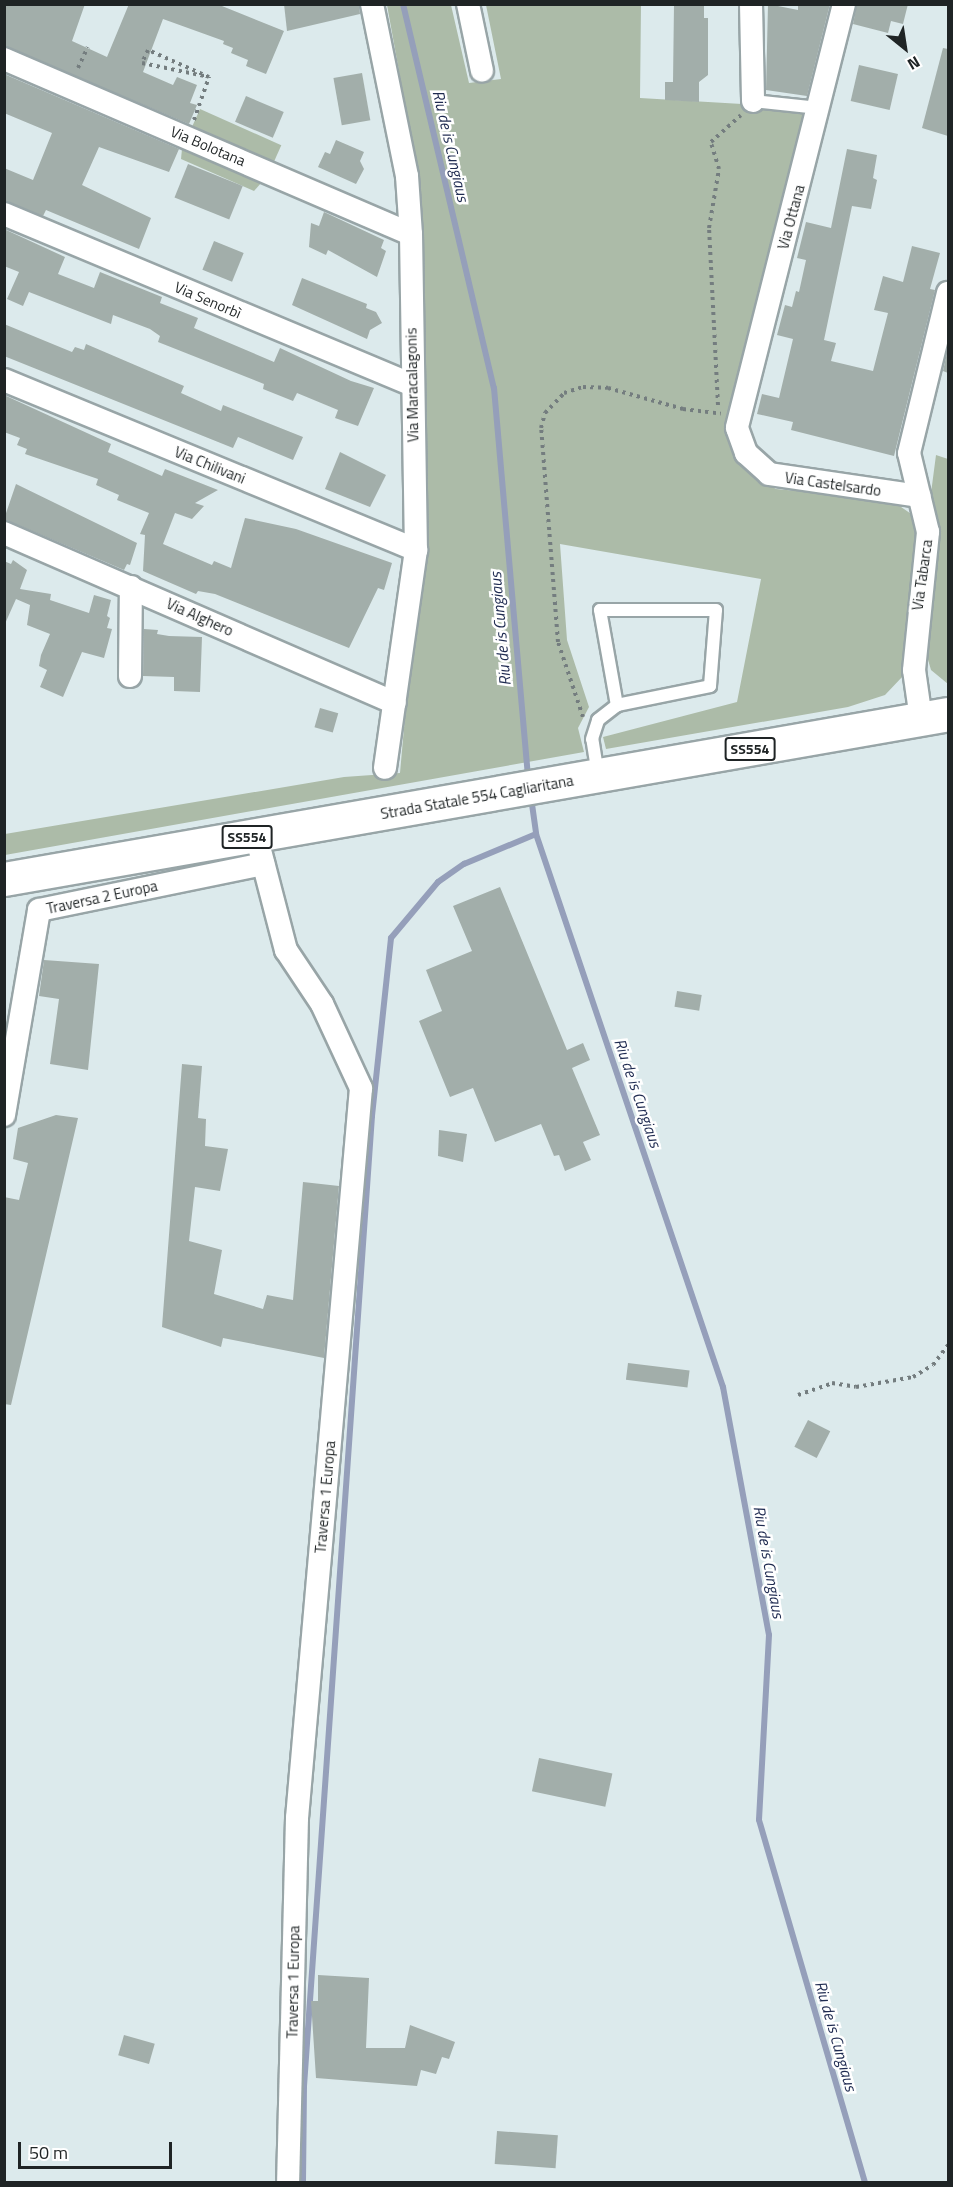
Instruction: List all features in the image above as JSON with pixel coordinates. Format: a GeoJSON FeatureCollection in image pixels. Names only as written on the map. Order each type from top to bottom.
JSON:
{"type":"FeatureCollection","features":[{"type":"Feature","properties":{"kind":"main road","name":"Strada Statale 554 Cagliaritana"},"geometry":{"type":"LineString","coordinates":[[4,879],[259,849],[489,795],[935,717]]}},
{"type":"Feature","properties":{"kind":"street","name":"Via Maracalagonis"},"geometry":{"type":"LineString","coordinates":[[372,4],[407,176],[411,234],[416,550],[385,768]]}},
{"type":"Feature","properties":{"kind":"street"},"geometry":{"type":"LineString","coordinates":[[468,4],[482,71]]}},
{"type":"Feature","properties":{"kind":"street"},"geometry":{"type":"LineString","coordinates":[[751,4],[753,101]]}},
{"type":"Feature","properties":{"kind":"street","name":"Via Ottana"},"geometry":{"type":"LineString","coordinates":[[738,421],[844,4]]}},
{"type":"Feature","properties":{"kind":"street","name":"Via Bolotana"},"geometry":{"type":"LineString","coordinates":[[4,59],[411,234]]}},
{"type":"Feature","properties":{"kind":"street","name":"Via Senorbì"},"geometry":{"type":"LineString","coordinates":[[4,214],[412,385]]}},
{"type":"Feature","properties":{"kind":"street","name":"Via Tabarca"},"geometry":{"type":"LineString","coordinates":[[935,717],[914,660],[927,532],[909,453],[948,293]]}},
{"type":"Feature","properties":{"kind":"street","name":"Via Chilivani"},"geometry":{"type":"LineString","coordinates":[[4,380],[416,550]]}},
{"type":"Feature","properties":{"kind":"street","name":"Via Castelsardo"},"geometry":{"type":"LineString","coordinates":[[738,421],[746,453],[770,474],[919,496]]}},
{"type":"Feature","properties":{"kind":"street","name":"Via Alghero"},"geometry":{"type":"LineString","coordinates":[[4,533],[131,586],[395,703]]}},
{"type":"Feature","properties":{"kind":"street"},"geometry":{"type":"LineString","coordinates":[[130,676],[131,586]]}},
{"type":"Feature","properties":{"kind":"street","name":"Traversa 2 Europa"},"geometry":{"type":"LineString","coordinates":[[4,1115],[39,910],[259,849]]}},
{"type":"Feature","properties":{"kind":"street","name":"Traversa 1 Europa"},"geometry":{"type":"LineString","coordinates":[[259,849],[286,950],[322,1004],[361,1088],[297,1818],[288,2182]]}},
{"type":"Feature","properties":{"kind":"lane"},"geometry":{"type":"LineString","coordinates":[[753,101],[819,108]]}},
{"type":"Feature","properties":{"kind":"lane"},"geometry":{"type":"LineString","coordinates":[[588,777],[592,739],[598,720],[617,705],[710,686],[716,610],[600,610],[617,705]]}},
{"type":"Feature","properties":{"kind":"path"},"geometry":{"type":"LineString","coordinates":[[148,50],[209,77],[187,72],[142,63],[148,50]]}},
{"type":"Feature","properties":{"kind":"path"},"geometry":{"type":"LineString","coordinates":[[192,127],[209,77]]}},
{"type":"Feature","properties":{"kind":"path"},"geometry":{"type":"LineString","coordinates":[[718,405],[709,228],[719,169],[711,142],[748,110],[753,101]]}},
{"type":"Feature","properties":{"kind":"path"},"geometry":{"type":"LineString","coordinates":[[595,730],[586,724],[558,642],[542,439],[545,413],[564,393],[583,387],[608,388],[738,421]]}},
{"type":"Feature","properties":{"kind":"path"},"geometry":{"type":"LineString","coordinates":[[798,1395],[832,1383],[856,1387],[913,1377],[933,1365],[948,1345]]}},
{"type":"Feature","properties":{"kind":"green space"},"geometry":{"type":"Polygon","coordinates":[[[387,5],[451,5],[469,83],[501,79],[486,5],[641,5],[640,98],[742,104],[804,114],[809,123],[725,433],[754,477],[776,489],[891,500],[917,518],[921,537],[903,676],[885,695],[848,707],[606,749],[603,737],[737,702],[761,579],[560,544],[567,640],[589,707],[578,728],[584,752],[5,855],[5,834],[344,777],[400,773],[411,649],[418,176],[387,5]]]}},
{"type":"Feature","properties":{"kind":"green space"},"geometry":{"type":"Polygon","coordinates":[[[200,109],[281,145],[273,163],[192,127],[200,109]]]}},
{"type":"Feature","properties":{"kind":"green space"},"geometry":{"type":"Polygon","coordinates":[[[182,149],[262,182],[254,191],[181,159],[182,149]]]}},
{"type":"Feature","properties":{"kind":"green space"},"geometry":{"type":"Polygon","coordinates":[[[936,455],[948,459],[948,684],[931,670],[924,646],[937,555],[938,521],[931,493],[936,455]]]}},
{"type":"Feature","properties":{"kind":"building"},"geometry":{"type":"Polygon","coordinates":[[[4,4],[85,4],[72,41],[107,57],[129,4],[217,4],[284,31],[266,74],[246,66],[248,60],[231,53],[233,48],[223,44],[224,41],[163,19],[143,72],[173,85],[177,77],[197,85],[190,103],[197,105],[189,124],[4,46],[4,4]]]}},
{"type":"Feature","properties":{"kind":"building"},"geometry":{"type":"Polygon","coordinates":[[[284,4],[359,4],[360,14],[287,31],[284,4]]]}},
{"type":"Feature","properties":{"kind":"building"},"geometry":{"type":"Polygon","coordinates":[[[674,4],[704,4],[704,18],[708,18],[708,75],[699,82],[699,102],[665,100],[665,82],[673,82],[674,4]]]}},
{"type":"Feature","properties":{"kind":"building"},"geometry":{"type":"Polygon","coordinates":[[[768,4],[798,10],[798,4],[830,4],[807,96],[766,90],[768,4]]]}},
{"type":"Feature","properties":{"kind":"building"},"geometry":{"type":"Polygon","coordinates":[[[857,4],[908,4],[903,24],[891,21],[888,33],[853,24],[857,4]]]}},
{"type":"Feature","properties":{"kind":"building"},"geometry":{"type":"Polygon","coordinates":[[[943,48],[948,49],[948,136],[922,128],[943,48]]]}},
{"type":"Feature","properties":{"kind":"building"},"geometry":{"type":"Polygon","coordinates":[[[859,65],[898,74],[890,110],[851,101],[859,65]]]}},
{"type":"Feature","properties":{"kind":"building"},"geometry":{"type":"Polygon","coordinates":[[[362,73],[370,120],[342,125],[333,78],[362,73]]]}},
{"type":"Feature","properties":{"kind":"building"},"geometry":{"type":"Polygon","coordinates":[[[4,74],[179,149],[169,172],[99,147],[82,185],[151,218],[139,249],[46,210],[43,216],[4,201],[4,168],[33,180],[52,133],[4,113],[4,74]]]}},
{"type":"Feature","properties":{"kind":"building"},"geometry":{"type":"Polygon","coordinates":[[[246,96],[284,112],[273,138],[235,122],[246,96]]]}},
{"type":"Feature","properties":{"kind":"building"},"geometry":{"type":"Polygon","coordinates":[[[336,140],[364,152],[360,161],[364,169],[356,184],[318,167],[325,152],[330,154],[336,140]]]}},
{"type":"Feature","properties":{"kind":"building"},"geometry":{"type":"Polygon","coordinates":[[[847,149],[877,155],[873,178],[877,180],[871,209],[852,206],[824,340],[836,343],[831,361],[873,371],[888,313],[874,310],[883,276],[903,282],[912,246],[940,253],[930,289],[935,290],[894,456],[791,430],[793,422],[757,414],[762,394],[779,398],[793,339],[777,335],[785,305],[792,307],[796,291],[799,292],[806,260],[797,258],[806,222],[831,228],[847,149]]]}},
{"type":"Feature","properties":{"kind":"building"},"geometry":{"type":"Polygon","coordinates":[[[188,164],[243,186],[229,219],[175,197],[188,164]]]}},
{"type":"Feature","properties":{"kind":"building"},"geometry":{"type":"Polygon","coordinates":[[[324,212],[384,240],[381,248],[386,251],[377,277],[328,250],[326,255],[309,247],[311,223],[319,226],[324,212]]]}},
{"type":"Feature","properties":{"kind":"building"},"geometry":{"type":"Polygon","coordinates":[[[4,229],[65,257],[58,274],[94,288],[100,272],[162,297],[160,303],[198,318],[194,328],[274,362],[280,348],[351,381],[374,388],[358,426],[335,418],[338,410],[297,393],[293,401],[263,389],[264,384],[158,342],[160,336],[150,329],[113,315],[111,324],[29,292],[23,306],[7,299],[19,272],[4,266],[4,229]]]}},
{"type":"Feature","properties":{"kind":"building"},"geometry":{"type":"Polygon","coordinates":[[[214,241],[244,253],[232,282],[202,270],[214,241]]]}},
{"type":"Feature","properties":{"kind":"building"},"geometry":{"type":"Polygon","coordinates":[[[302,278],[367,304],[366,308],[376,312],[382,323],[370,330],[367,339],[292,305],[302,278]]]}},
{"type":"Feature","properties":{"kind":"building"},"geometry":{"type":"Polygon","coordinates":[[[4,324],[72,352],[75,347],[84,350],[86,344],[184,386],[181,393],[221,411],[223,405],[303,437],[293,460],[238,437],[233,448],[4,356],[4,324]]]}},
{"type":"Feature","properties":{"kind":"building"},"geometry":{"type":"Polygon","coordinates":[[[948,348],[948,373],[943,371],[948,348]]]}},
{"type":"Feature","properties":{"kind":"building"},"geometry":{"type":"Polygon","coordinates":[[[4,395],[111,444],[108,452],[162,476],[165,469],[218,490],[195,503],[204,506],[192,519],[175,513],[163,544],[212,565],[214,561],[231,568],[245,518],[296,529],[392,563],[384,590],[378,588],[349,648],[215,594],[198,591],[196,594],[143,571],[145,535],[140,534],[149,513],[117,500],[119,495],[96,485],[98,479],[25,454],[27,449],[17,445],[20,438],[4,432],[4,395]]]}},
{"type":"Feature","properties":{"kind":"building"},"geometry":{"type":"Polygon","coordinates":[[[340,452],[386,475],[370,507],[325,489],[340,452]]]}},
{"type":"Feature","properties":{"kind":"building"},"geometry":{"type":"Polygon","coordinates":[[[16,484],[137,543],[130,565],[127,564],[124,570],[4,519],[16,484]]]}},
{"type":"Feature","properties":{"kind":"building"},"geometry":{"type":"Polygon","coordinates":[[[13,560],[27,570],[20,589],[51,594],[50,600],[89,613],[94,595],[111,600],[107,628],[112,629],[104,658],[82,652],[63,697],[40,687],[47,670],[39,666],[41,655],[50,634],[27,625],[30,605],[16,599],[4,626],[4,561],[11,564],[13,560]]]}},
{"type":"Feature","properties":{"kind":"building"},"geometry":{"type":"Polygon","coordinates":[[[144,629],[158,630],[157,634],[169,636],[202,637],[200,692],[174,691],[174,677],[143,676],[144,629]]]}},
{"type":"Feature","properties":{"kind":"building"},"geometry":{"type":"Polygon","coordinates":[[[320,708],[338,713],[333,732],[314,727],[320,708]]]}},
{"type":"Feature","properties":{"kind":"building"},"geometry":{"type":"Polygon","coordinates":[[[500,887],[567,1050],[583,1043],[590,1060],[572,1068],[600,1135],[583,1142],[591,1160],[565,1171],[559,1155],[554,1156],[541,1124],[495,1142],[473,1088],[450,1097],[419,1021],[442,1011],[426,970],[472,951],[453,906],[500,887]]]}},
{"type":"Feature","properties":{"kind":"building"},"geometry":{"type":"Polygon","coordinates":[[[44,960],[99,964],[88,1070],[50,1064],[59,999],[39,996],[44,960]]]}},
{"type":"Feature","properties":{"kind":"building"},"geometry":{"type":"Polygon","coordinates":[[[677,991],[702,995],[699,1011],[674,1007],[677,991]]]}},
{"type":"Feature","properties":{"kind":"building"},"geometry":{"type":"Polygon","coordinates":[[[182,1064],[202,1066],[198,1118],[206,1119],[205,1146],[228,1149],[220,1191],[195,1187],[189,1241],[222,1250],[214,1294],[263,1309],[267,1295],[293,1300],[303,1182],[339,1186],[324,1358],[223,1338],[221,1347],[162,1327],[182,1064]]]}},
{"type":"Feature","properties":{"kind":"building"},"geometry":{"type":"Polygon","coordinates":[[[56,1115],[78,1118],[11,1405],[4,1404],[4,1197],[19,1200],[28,1163],[13,1159],[18,1128],[56,1115]]]}},
{"type":"Feature","properties":{"kind":"building"},"geometry":{"type":"Polygon","coordinates":[[[439,1130],[467,1134],[463,1162],[438,1156],[439,1130]]]}},
{"type":"Feature","properties":{"kind":"building"},"geometry":{"type":"Polygon","coordinates":[[[628,1363],[690,1371],[687,1387],[626,1380],[628,1363]]]}},
{"type":"Feature","properties":{"kind":"building"},"geometry":{"type":"Polygon","coordinates":[[[808,1420],[830,1431],[817,1458],[794,1447],[808,1420]]]}},
{"type":"Feature","properties":{"kind":"building"},"geometry":{"type":"Polygon","coordinates":[[[539,1758],[612,1774],[605,1807],[532,1791],[539,1758]]]}},
{"type":"Feature","properties":{"kind":"building"},"geometry":{"type":"Polygon","coordinates":[[[318,1975],[369,1978],[366,2048],[405,2048],[410,2025],[455,2042],[449,2059],[442,2057],[436,2074],[421,2070],[417,2086],[316,2078],[311,2001],[318,2001],[318,1975]]]}},
{"type":"Feature","properties":{"kind":"building"},"geometry":{"type":"Polygon","coordinates":[[[124,2035],[155,2044],[149,2064],[118,2055],[124,2035]]]}},
{"type":"Feature","properties":{"kind":"building"},"geometry":{"type":"Polygon","coordinates":[[[497,2131],[558,2135],[556,2168],[495,2164],[497,2131]]]}},
{"type":"Feature","properties":{"kind":"waterway","name":"Riu de is Cungiaus"},"geometry":{"type":"LineString","coordinates":[[403,4],[494,388],[528,778]]}},
{"type":"Feature","properties":{"kind":"waterway","name":"Riu de is Cungiaus"},"geometry":{"type":"LineString","coordinates":[[531,797],[536,834],[723,1387],[769,1635],[759,1820],[865,2182]]}},
{"type":"Feature","properties":{"kind":"waterway"},"geometry":{"type":"LineString","coordinates":[[303,2182],[304,2086],[372,1116],[391,938],[438,882],[464,864],[536,834]]}}]}
